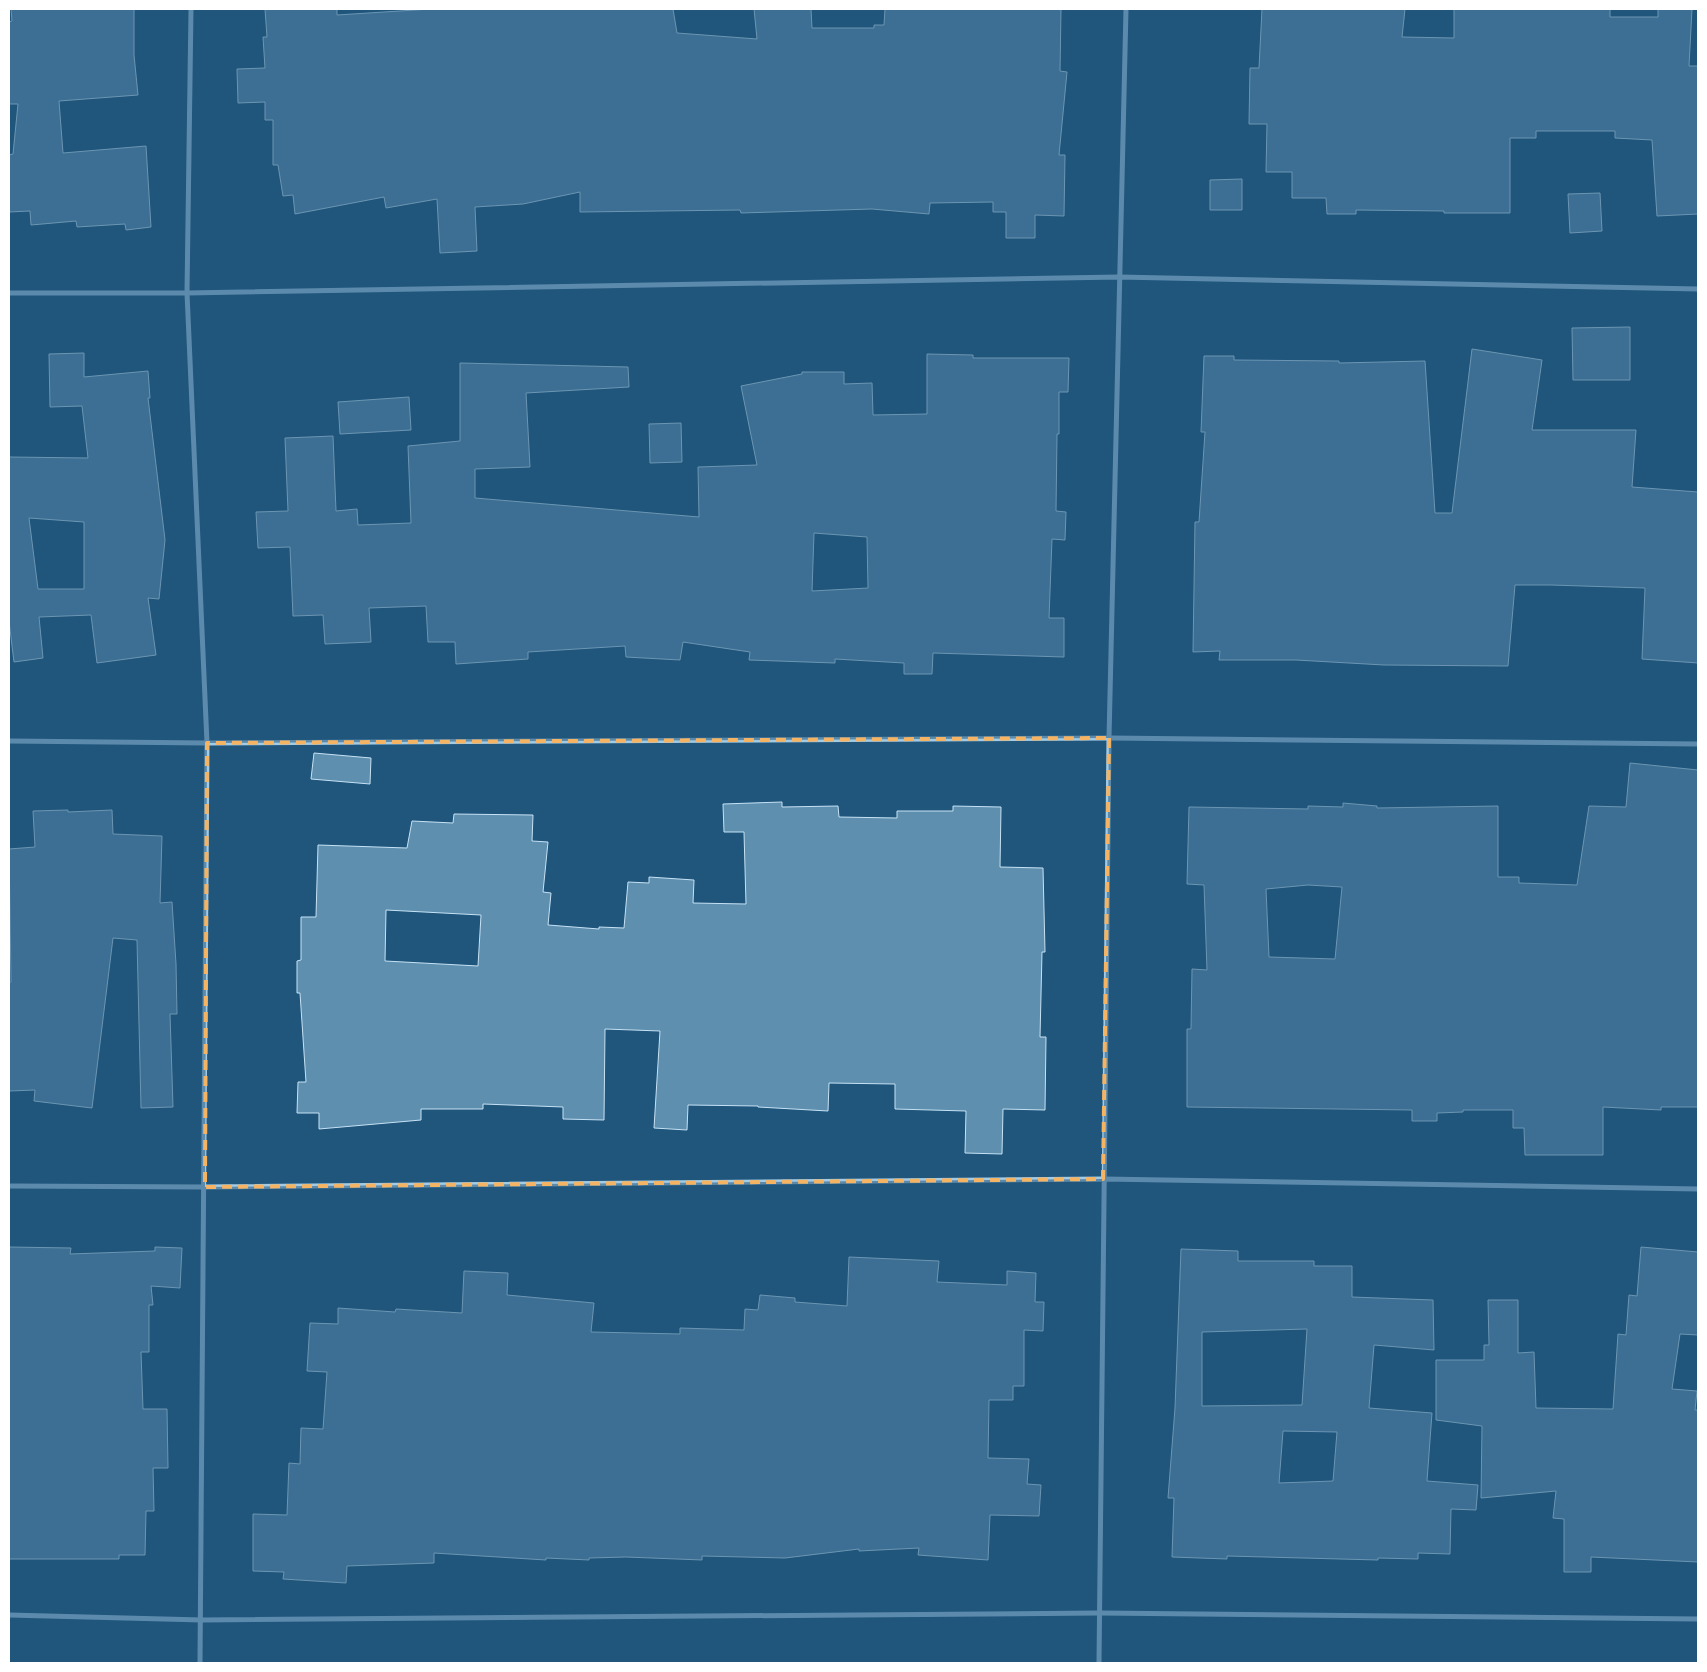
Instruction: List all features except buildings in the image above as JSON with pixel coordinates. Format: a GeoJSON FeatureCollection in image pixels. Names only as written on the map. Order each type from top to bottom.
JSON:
{"type":"FeatureCollection","features":[{"type":"Feature","properties":{"kind":"street"},"geometry":{"type":"LineString","coordinates":[[191,9],[187,293],[207,743],[206,1188],[200,1663]]}},
{"type":"Feature","properties":{"kind":"street"},"geometry":{"type":"LineString","coordinates":[[1100,1663],[1103,1179],[1109,738],[1126,9]]}},
{"type":"Feature","properties":{"kind":"street"},"geometry":{"type":"LineString","coordinates":[[9,293],[187,293],[1119,277],[1698,289]]}},
{"type":"Feature","properties":{"kind":"street"},"geometry":{"type":"LineString","coordinates":[[9,741],[207,743],[1109,738],[1698,744]]}},
{"type":"Feature","properties":{"kind":"street"},"geometry":{"type":"LineString","coordinates":[[9,1186],[206,1188],[1103,1179],[1698,1189]]}},
{"type":"Feature","properties":{"kind":"street"},"geometry":{"type":"LineString","coordinates":[[9,1615],[202,1620],[1100,1612],[1698,1619]]}},
{"type":"Feature","properties":{"kind":"highlighted area"},"geometry":{"type":"Polygon","coordinates":[[[1109,738],[1103,1179],[205,1187],[207,743],[1109,738]]]}}]}
